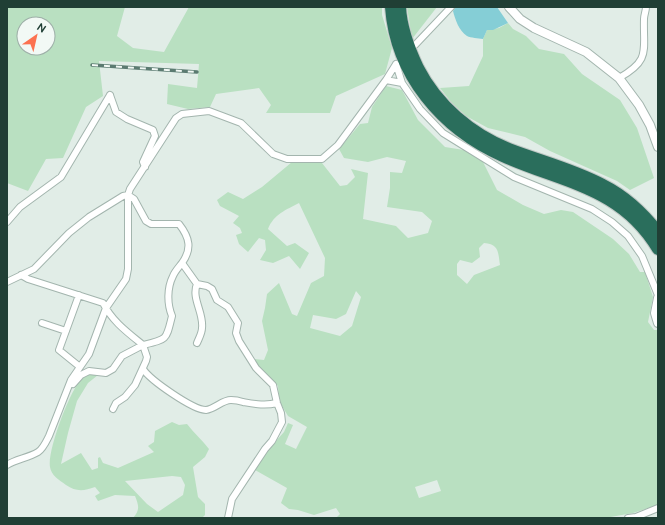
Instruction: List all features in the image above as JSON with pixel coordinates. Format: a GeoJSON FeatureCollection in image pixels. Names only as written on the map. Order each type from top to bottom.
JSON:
{"type":"FeatureCollection","features":[{"type":"Feature","properties":{"kind":"highway"},"geometry":{"type":"LineString","coordinates":[[391,7],[394,29],[404,61],[411,76],[421,91],[441,115],[467,136],[485,148],[504,157],[583,186],[615,202],[640,225],[658,249]]}},
{"type":"Feature","properties":{"kind":"highway"},"geometry":{"type":"LineString","coordinates":[[400,7],[407,42],[420,72],[428,86],[439,100],[458,119],[490,139],[508,148],[604,185],[633,205],[647,218],[658,232]]}},
{"type":"Feature","properties":{"kind":"street"},"geometry":{"type":"LineString","coordinates":[[414,45],[451,7]]}},
{"type":"Feature","properties":{"kind":"street"},"geometry":{"type":"LineString","coordinates":[[509,7],[520,19],[534,28],[586,52],[619,78],[639,105],[650,126],[658,147]]}},
{"type":"Feature","properties":{"kind":"street"},"geometry":{"type":"LineString","coordinates":[[619,78],[632,70],[640,62],[644,53],[644,17],[646,7]]}},
{"type":"Feature","properties":{"kind":"street"},"geometry":{"type":"LineString","coordinates":[[7,466],[38,452],[45,445],[50,436],[71,380],[88,354],[106,308],[126,279],[128,195],[130,189],[176,118],[182,114],[209,111],[241,124],[272,154],[287,159],[322,159],[338,145],[396,64],[402,83],[420,109],[443,133],[514,177],[592,209],[612,222],[628,236],[642,256],[658,296],[655,313],[658,323]]}},
{"type":"Feature","properties":{"kind":"street"},"geometry":{"type":"LineString","coordinates":[[386,80],[402,83]]}},
{"type":"Feature","properties":{"kind":"street"},"geometry":{"type":"LineString","coordinates":[[7,222],[20,208],[60,177],[110,95],[116,112],[127,119],[153,130],[155,136],[143,162],[145,167]]}},
{"type":"Feature","properties":{"kind":"street"},"geometry":{"type":"LineString","coordinates":[[69,387],[71,387],[81,375],[89,371],[106,373],[113,369],[122,356],[143,345],[161,341],[167,336],[172,316],[168,302],[173,275],[188,254],[190,247],[179,224],[151,224],[146,221],[134,199],[128,195]]}},
{"type":"Feature","properties":{"kind":"street"},"geometry":{"type":"LineString","coordinates":[[7,282],[34,269],[69,233],[89,217],[128,195]]}},
{"type":"Feature","properties":{"kind":"street"},"geometry":{"type":"LineString","coordinates":[[182,263],[197,284],[207,286],[212,289],[217,300],[228,307],[238,323],[236,333],[239,341],[256,368],[273,385],[276,403],[281,413],[282,422],[280,427],[232,499],[228,518]]}},
{"type":"Feature","properties":{"kind":"street"},"geometry":{"type":"LineString","coordinates":[[21,275],[28,279],[103,303],[109,314],[121,328],[143,345],[147,356],[143,369],[135,385],[125,397],[116,403],[113,409]]}},
{"type":"Feature","properties":{"kind":"street"},"geometry":{"type":"LineString","coordinates":[[197,284],[195,291],[202,318],[202,328],[197,343]]}},
{"type":"Feature","properties":{"kind":"street"},"geometry":{"type":"LineString","coordinates":[[79,295],[60,350],[80,367]]}},
{"type":"Feature","properties":{"kind":"street"},"geometry":{"type":"LineString","coordinates":[[42,323],[66,332]]}},
{"type":"Feature","properties":{"kind":"street"},"geometry":{"type":"LineString","coordinates":[[143,369],[151,378],[192,406],[200,409],[207,410],[225,401],[232,400],[253,404],[268,405],[276,403]]}},
{"type":"Feature","properties":{"kind":"street"},"geometry":{"type":"LineString","coordinates":[[628,518],[636,517],[658,508]]}},
{"type":"Feature","properties":{"kind":"green space"},"geometry":{"type":"Polygon","coordinates":[[[7,7],[125,7],[117,36],[133,48],[164,52],[189,7],[382,7],[382,15],[392,48],[385,74],[336,96],[330,113],[266,113],[271,105],[259,88],[216,94],[210,107],[188,109],[167,104],[168,84],[197,88],[199,64],[99,61],[103,96],[86,107],[63,158],[46,159],[28,191],[7,183],[7,7]]]}},
{"type":"Feature","properties":{"kind":"green space"},"geometry":{"type":"Polygon","coordinates":[[[407,7],[437,7],[412,39],[407,7]]]}},
{"type":"Feature","properties":{"kind":"green space"},"geometry":{"type":"Polygon","coordinates":[[[508,23],[513,29],[526,36],[539,49],[564,54],[582,74],[620,100],[637,128],[654,178],[630,190],[617,181],[550,151],[525,137],[488,128],[466,116],[451,102],[440,88],[469,86],[483,56],[483,39],[487,30],[499,28],[508,23]]]}},
{"type":"Feature","properties":{"kind":"green space"},"geometry":{"type":"Polygon","coordinates":[[[386,86],[402,90],[418,120],[445,147],[464,150],[482,160],[497,190],[523,205],[544,214],[561,210],[573,212],[613,239],[629,254],[640,272],[645,272],[653,297],[648,322],[654,330],[658,330],[658,505],[633,513],[605,518],[336,518],[340,514],[336,508],[314,515],[289,509],[281,503],[287,488],[255,470],[266,452],[284,432],[288,423],[293,425],[285,444],[296,449],[307,427],[288,416],[279,401],[278,386],[259,367],[254,359],[264,360],[268,350],[262,321],[267,294],[279,283],[292,314],[297,316],[311,283],[324,276],[325,258],[299,203],[277,216],[268,229],[287,246],[295,243],[309,253],[300,269],[289,256],[273,263],[260,260],[266,250],[265,240],[259,238],[248,252],[239,244],[236,235],[242,233],[240,228],[233,223],[239,216],[220,206],[217,200],[228,192],[243,199],[262,187],[292,162],[322,163],[340,186],[347,185],[355,177],[351,169],[368,173],[363,219],[396,226],[408,238],[428,233],[432,221],[422,212],[387,207],[390,188],[390,172],[402,173],[406,161],[387,157],[368,162],[344,158],[339,149],[360,124],[368,123],[372,107],[386,86]],[[484,243],[479,248],[480,257],[472,263],[460,260],[457,264],[457,275],[467,284],[474,275],[500,265],[498,253],[495,247],[484,243]],[[356,291],[346,314],[336,319],[313,315],[310,328],[340,336],[352,326],[361,297],[356,291]],[[437,480],[415,487],[419,498],[441,491],[437,480]]]}},
{"type":"Feature","properties":{"kind":"green space"},"geometry":{"type":"Polygon","coordinates":[[[90,374],[98,375],[88,383],[77,401],[61,464],[81,453],[92,470],[98,468],[98,458],[100,457],[103,463],[118,468],[154,452],[148,446],[154,442],[155,431],[172,422],[179,425],[187,424],[209,449],[205,457],[193,467],[198,497],[205,504],[205,515],[202,518],[133,518],[137,513],[138,508],[135,496],[115,495],[98,501],[95,496],[100,493],[95,487],[84,490],[73,489],[54,475],[50,467],[50,459],[60,421],[77,385],[82,378],[90,374]],[[172,476],[125,481],[147,504],[158,512],[183,495],[185,485],[181,477],[172,476]]]}},
{"type":"Feature","properties":{"kind":"water"},"geometry":{"type":"Polygon","coordinates":[[[456,7],[497,7],[508,23],[493,30],[487,30],[483,39],[469,37],[464,34],[456,21],[453,11],[456,7]]]}},
{"type":"Feature","properties":{"kind":"railway"},"geometry":{"type":"LineString","coordinates":[[92,65],[197,72]]}}]}
